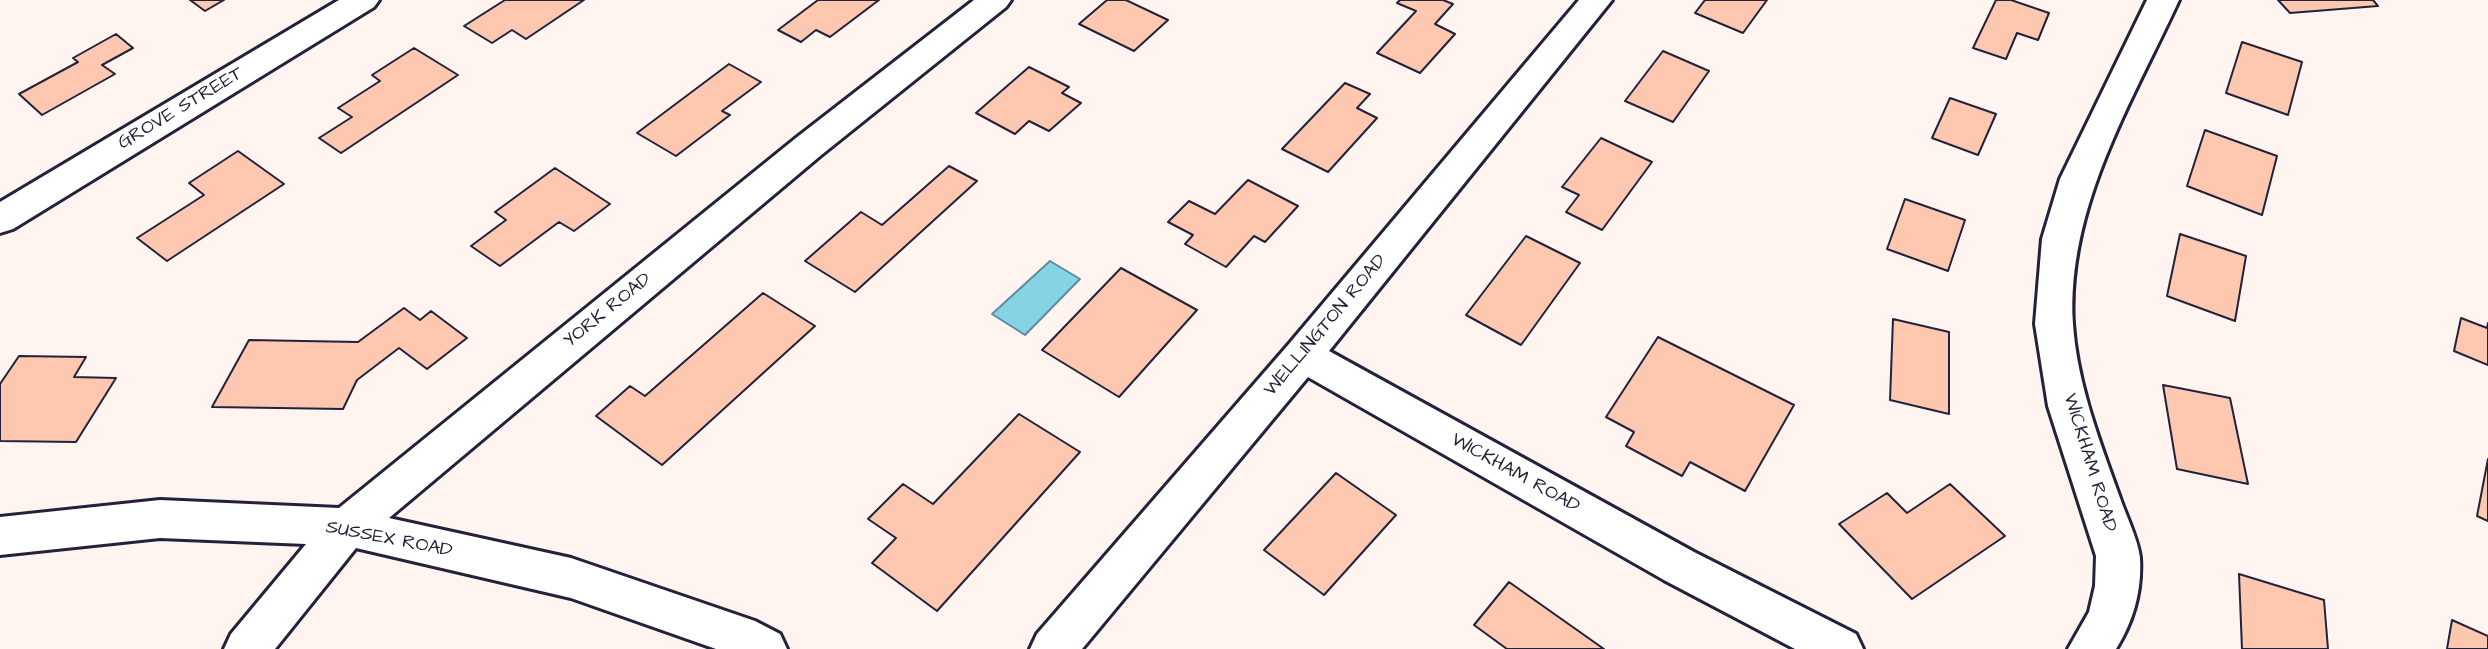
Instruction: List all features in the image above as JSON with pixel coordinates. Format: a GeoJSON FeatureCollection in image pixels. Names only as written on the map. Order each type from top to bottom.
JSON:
{"type":"FeatureCollection","features":[{"type":"Feature","properties":{"kind":"street","name":"GROVE STREET"},"geometry":{"type":"LineString","coordinates":[[0,219],[363,0]]}},
{"type":"Feature","properties":{"kind":"street","name":"YORK ROAD"},"geometry":{"type":"LineString","coordinates":[[247,649],[347,527],[787,164],[995,0]]}},
{"type":"Feature","properties":{"kind":"street","name":"WELLINGTON ROAD"},"geometry":{"type":"LineString","coordinates":[[1053,649],[1303,355],[1595,0]]}},
{"type":"Feature","properties":{"kind":"street","name":"WICKHAM ROAD"},"geometry":{"type":"LineString","coordinates":[[2091,649],[2110,619],[2117,586],[2118,556],[2068,406],[2054,324],[2060,239],[2078,179],[2163,0]]}},
{"type":"Feature","properties":{"kind":"street","name":"WICKHAM ROAD"},"geometry":{"type":"LineString","coordinates":[[1303,355],[1679,566],[1840,649]]}},
{"type":"Feature","properties":{"kind":"street","name":"SUSSEX ROAD"},"geometry":{"type":"LineString","coordinates":[[0,536],[160,519],[347,527],[571,578],[739,636],[764,649]]}},
{"type":"Feature","properties":{"kind":"water"},"geometry":{"type":"Polygon","coordinates":[[[1050,261],[1080,279],[1025,335],[992,314],[1050,261]]]}},
{"type":"Feature","properties":{"kind":"building"},"geometry":{"type":"Polygon","coordinates":[[[190,0],[224,0],[205,11],[190,0]]]}},
{"type":"Feature","properties":{"kind":"building"},"geometry":{"type":"Polygon","coordinates":[[[505,0],[584,0],[526,39],[512,30],[492,43],[464,26],[505,0]]]}},
{"type":"Feature","properties":{"kind":"building"},"geometry":{"type":"Polygon","coordinates":[[[818,0],[879,0],[830,37],[816,30],[801,42],[778,30],[818,0]]]}},
{"type":"Feature","properties":{"kind":"building"},"geometry":{"type":"Polygon","coordinates":[[[1107,0],[1126,0],[1168,20],[1134,51],[1079,24],[1107,0]]]}},
{"type":"Feature","properties":{"kind":"building"},"geometry":{"type":"Polygon","coordinates":[[[1400,0],[1443,0],[1453,4],[1435,24],[1455,34],[1420,73],[1377,53],[1416,11],[1397,3],[1400,0]]]}},
{"type":"Feature","properties":{"kind":"building"},"geometry":{"type":"Polygon","coordinates":[[[1705,0],[1767,0],[1743,33],[1695,13],[1705,0]]]}},
{"type":"Feature","properties":{"kind":"building"},"geometry":{"type":"Polygon","coordinates":[[[1996,0],[2011,0],[2049,13],[2038,40],[2017,33],[2006,59],[1973,48],[1996,0]]]}},
{"type":"Feature","properties":{"kind":"building"},"geometry":{"type":"Polygon","coordinates":[[[2278,0],[2373,0],[2378,6],[2290,13],[2278,0]]]}},
{"type":"Feature","properties":{"kind":"building"},"geometry":{"type":"Polygon","coordinates":[[[116,34],[133,48],[102,65],[115,74],[42,115],[19,94],[78,62],[73,58],[116,34]]]}},
{"type":"Feature","properties":{"kind":"building"},"geometry":{"type":"Polygon","coordinates":[[[2242,42],[2302,62],[2288,115],[2226,93],[2242,42]]]}},
{"type":"Feature","properties":{"kind":"building"},"geometry":{"type":"Polygon","coordinates":[[[414,48],[458,75],[341,153],[319,138],[352,117],[338,108],[380,81],[372,75],[414,48]]]}},
{"type":"Feature","properties":{"kind":"building"},"geometry":{"type":"Polygon","coordinates":[[[1663,51],[1709,71],[1673,122],[1625,101],[1663,51]]]}},
{"type":"Feature","properties":{"kind":"building"},"geometry":{"type":"Polygon","coordinates":[[[729,64],[761,82],[722,111],[730,115],[676,156],[637,133],[729,64]]]}},
{"type":"Feature","properties":{"kind":"building"},"geometry":{"type":"Polygon","coordinates":[[[1029,67],[1069,87],[1062,93],[1081,103],[1049,131],[1029,121],[1015,134],[976,113],[1029,67]]]}},
{"type":"Feature","properties":{"kind":"building"},"geometry":{"type":"Polygon","coordinates":[[[1345,83],[1370,94],[1357,108],[1377,118],[1328,172],[1282,149],[1345,83]]]}},
{"type":"Feature","properties":{"kind":"building"},"geometry":{"type":"Polygon","coordinates":[[[1950,98],[1996,114],[1978,155],[1932,138],[1950,98]]]}},
{"type":"Feature","properties":{"kind":"building"},"geometry":{"type":"Polygon","coordinates":[[[2205,130],[2277,156],[2262,215],[2187,186],[2205,130]]]}},
{"type":"Feature","properties":{"kind":"building"},"geometry":{"type":"Polygon","coordinates":[[[1601,138],[1652,162],[1602,230],[1566,212],[1579,195],[1562,187],[1601,138]]]}},
{"type":"Feature","properties":{"kind":"building"},"geometry":{"type":"Polygon","coordinates":[[[238,151],[284,184],[167,261],[137,238],[204,195],[189,183],[238,151]]]}},
{"type":"Feature","properties":{"kind":"building"},"geometry":{"type":"Polygon","coordinates":[[[949,166],[977,181],[855,292],[805,261],[861,212],[882,225],[949,166]]]}},
{"type":"Feature","properties":{"kind":"building"},"geometry":{"type":"Polygon","coordinates":[[[555,168],[610,204],[574,231],[559,222],[500,266],[471,246],[506,220],[495,212],[555,168]]]}},
{"type":"Feature","properties":{"kind":"building"},"geometry":{"type":"Polygon","coordinates":[[[1248,180],[1298,206],[1265,242],[1254,236],[1226,267],[1185,244],[1193,235],[1168,222],[1189,201],[1215,214],[1248,180]]]}},
{"type":"Feature","properties":{"kind":"building"},"geometry":{"type":"Polygon","coordinates":[[[1905,199],[1965,220],[1948,271],[1887,249],[1905,199]]]}},
{"type":"Feature","properties":{"kind":"building"},"geometry":{"type":"Polygon","coordinates":[[[2180,234],[2246,256],[2235,321],[2167,296],[2180,234]]]}},
{"type":"Feature","properties":{"kind":"building"},"geometry":{"type":"Polygon","coordinates":[[[1526,236],[1580,263],[1521,345],[1466,315],[1526,236]]]}},
{"type":"Feature","properties":{"kind":"building"},"geometry":{"type":"Polygon","coordinates":[[[1121,268],[1197,310],[1119,397],[1042,350],[1121,268]]]}},
{"type":"Feature","properties":{"kind":"building"},"geometry":{"type":"Polygon","coordinates":[[[763,293],[815,326],[662,465],[596,416],[630,386],[645,396],[763,293]]]}},
{"type":"Feature","properties":{"kind":"building"},"geometry":{"type":"Polygon","coordinates":[[[404,308],[420,320],[431,311],[467,338],[427,369],[399,348],[357,380],[343,409],[212,407],[249,340],[358,342],[404,308]]]}},
{"type":"Feature","properties":{"kind":"building"},"geometry":{"type":"Polygon","coordinates":[[[2461,318],[2487,328],[2488,323],[2488,365],[2454,351],[2461,318]]]}},
{"type":"Feature","properties":{"kind":"building"},"geometry":{"type":"Polygon","coordinates":[[[1893,319],[1949,332],[1949,414],[1890,400],[1893,319]]]}},
{"type":"Feature","properties":{"kind":"building"},"geometry":{"type":"Polygon","coordinates":[[[1658,337],[1794,405],[1745,491],[1690,462],[1682,476],[1626,446],[1634,432],[1606,417],[1658,337]]]}},
{"type":"Feature","properties":{"kind":"building"},"geometry":{"type":"Polygon","coordinates":[[[19,356],[86,357],[74,377],[116,378],[76,442],[0,441],[0,384],[19,356]]]}},
{"type":"Feature","properties":{"kind":"building"},"geometry":{"type":"Polygon","coordinates":[[[2163,385],[2230,398],[2248,484],[2177,469],[2163,385]]]}},
{"type":"Feature","properties":{"kind":"building"},"geometry":{"type":"Polygon","coordinates":[[[1019,414],[1080,452],[937,611],[872,563],[896,538],[868,519],[903,484],[933,504],[1019,414]]]}},
{"type":"Feature","properties":{"kind":"building"},"geometry":{"type":"Polygon","coordinates":[[[2488,459],[2488,521],[2477,516],[2488,459]]]}},
{"type":"Feature","properties":{"kind":"building"},"geometry":{"type":"Polygon","coordinates":[[[1336,473],[1396,515],[1324,595],[1264,550],[1336,473]]]}},
{"type":"Feature","properties":{"kind":"building"},"geometry":{"type":"Polygon","coordinates":[[[1950,484],[2005,536],[1912,599],[1839,524],[1887,493],[1907,513],[1950,484]]]}},
{"type":"Feature","properties":{"kind":"building"},"geometry":{"type":"Polygon","coordinates":[[[2239,574],[2324,600],[2328,649],[2242,649],[2239,574]]]}},
{"type":"Feature","properties":{"kind":"building"},"geometry":{"type":"Polygon","coordinates":[[[1509,582],[1604,649],[1507,649],[1474,625],[1509,582]]]}},
{"type":"Feature","properties":{"kind":"building"},"geometry":{"type":"Polygon","coordinates":[[[2452,620],[2488,636],[2488,649],[2447,649],[2452,620]]]}}]}
